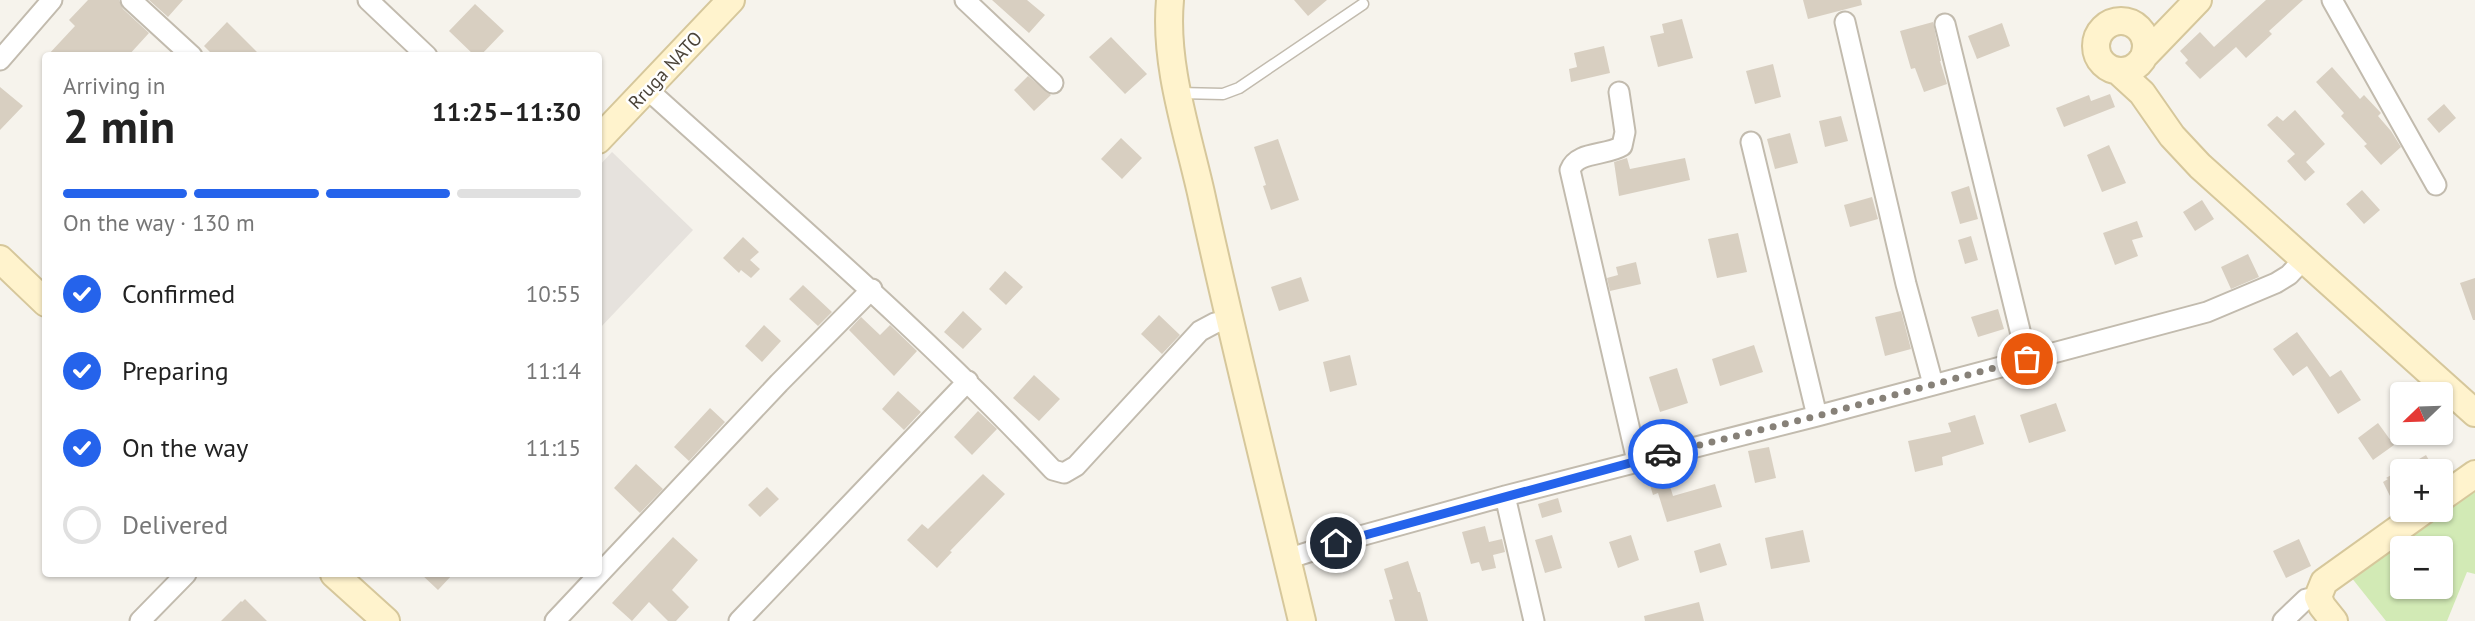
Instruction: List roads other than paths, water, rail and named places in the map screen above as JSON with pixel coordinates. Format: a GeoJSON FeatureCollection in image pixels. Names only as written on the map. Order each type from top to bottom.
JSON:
{"type":"FeatureCollection","features":[{"type":"Feature","properties":{"kind":"street"},"geometry":{"type":"LineString","coordinates":[[0,60],[52,0]]}},
{"type":"Feature","properties":{"kind":"street"},"geometry":{"type":"LineString","coordinates":[[131,0],[188,52]]}},
{"type":"Feature","properties":{"kind":"street"},"geometry":{"type":"LineString","coordinates":[[368,0],[423,52]]}},
{"type":"Feature","properties":{"kind":"street","name":"Rruga NATO"},"geometry":{"type":"LineString","coordinates":[[602,136],[731,0]]}},
{"type":"Feature","properties":{"kind":"street"},"geometry":{"type":"LineString","coordinates":[[965,0],[1053,83]]}},
{"type":"Feature","properties":{"kind":"street"},"geometry":{"type":"LineString","coordinates":[[1170,0],[1170,49],[1179,93],[1228,320],[1302,621]]}},
{"type":"Feature","properties":{"kind":"street"},"geometry":{"type":"LineString","coordinates":[[2109,0],[2108,13],[2098,35],[2096,52],[2099,59],[2111,69],[2156,32],[2178,20],[2198,0]]}},
{"type":"Feature","properties":{"kind":"street"},"geometry":{"type":"LineString","coordinates":[[2118,0],[2135,49],[2144,88],[2172,136],[2200,166],[2303,260],[2475,412]]}},
{"type":"Feature","properties":{"kind":"street"},"geometry":{"type":"LineString","coordinates":[[2332,0],[2436,185]]}},
{"type":"Feature","properties":{"kind":"street"},"geometry":{"type":"LineString","coordinates":[[2098,35],[2110,23],[2119,21],[2135,49]]}},
{"type":"Feature","properties":{"kind":"street"},"geometry":{"type":"LineString","coordinates":[[1845,22],[1906,284],[1933,384]]}},
{"type":"Feature","properties":{"kind":"street"},"geometry":{"type":"LineString","coordinates":[[1945,24],[2027,359]]}},
{"type":"Feature","properties":{"kind":"street"},"geometry":{"type":"LineString","coordinates":[[647,89],[872,289],[968,380],[1053,470],[1064,473],[1076,466],[1200,331],[1228,320]]}},
{"type":"Feature","properties":{"kind":"street"},"geometry":{"type":"LineString","coordinates":[[1619,92],[1625,132],[1622,146],[1576,160],[1570,170],[1637,461]]}},
{"type":"Feature","properties":{"kind":"street"},"geometry":{"type":"LineString","coordinates":[[1751,142],[1817,416]]}},
{"type":"Feature","properties":{"kind":"street"},"geometry":{"type":"LineString","coordinates":[[0,259],[42,299]]}},
{"type":"Feature","properties":{"kind":"street"},"geometry":{"type":"LineString","coordinates":[[1287,559],[1505,496],[2207,312],[2276,283],[2289,275],[2303,260]]}},
{"type":"Feature","properties":{"kind":"street"},"geometry":{"type":"LineString","coordinates":[[602,571],[779,383],[872,289]]}},
{"type":"Feature","properties":{"kind":"street"},"geometry":{"type":"LineString","coordinates":[[739,621],[968,380]]}},
{"type":"Feature","properties":{"kind":"street"},"geometry":{"type":"LineString","coordinates":[[2453,490],[2475,474]]}},
{"type":"Feature","properties":{"kind":"street"},"geometry":{"type":"LineString","coordinates":[[1505,496],[1534,621]]}},
{"type":"Feature","properties":{"kind":"street"},"geometry":{"type":"LineString","coordinates":[[2334,621],[2318,597],[2325,582],[2408,522]]}},
{"type":"Feature","properties":{"kind":"street"},"geometry":{"type":"LineString","coordinates":[[140,621],[183,577]]}},
{"type":"Feature","properties":{"kind":"street"},"geometry":{"type":"LineString","coordinates":[[337,577],[386,621]]}},
{"type":"Feature","properties":{"kind":"street"},"geometry":{"type":"LineString","coordinates":[[555,621],[596,577]]}},
{"type":"Feature","properties":{"kind":"street"},"geometry":{"type":"LineString","coordinates":[[2283,621],[2306,599],[2318,597]]}},
{"type":"Feature","properties":{"kind":"lane"},"geometry":{"type":"LineString","coordinates":[[1179,93],[1223,94],[1239,88],[1363,4]]}}]}
